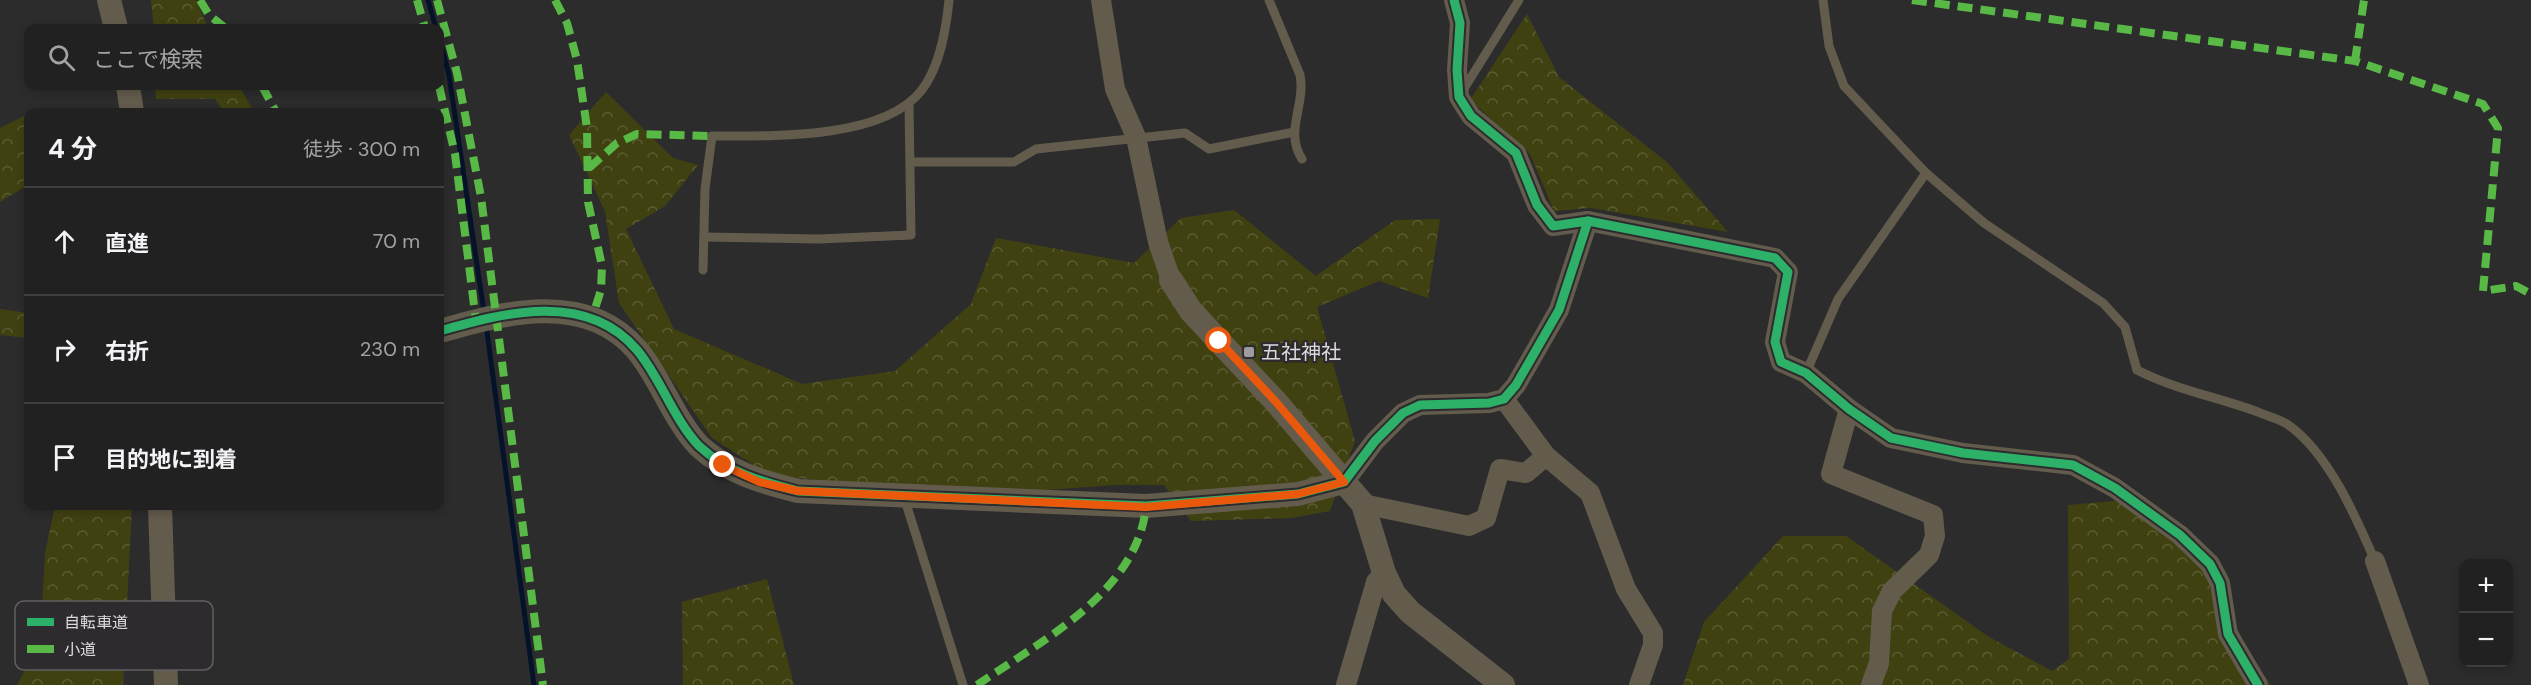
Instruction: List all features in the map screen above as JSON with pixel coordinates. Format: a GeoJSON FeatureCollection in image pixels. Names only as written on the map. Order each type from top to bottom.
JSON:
{"type":"FeatureCollection","features":[{"type":"Feature","properties":{"kind":"street"},"geometry":{"type":"LineString","coordinates":[[109,0],[115,24]]}},
{"type":"Feature","properties":{"kind":"street"},"geometry":{"type":"LineString","coordinates":[[1101,0],[1115,89],[1136,137],[1158,242],[1171,280],[1191,311],[1276,402],[1363,504],[1369,516],[1384,573],[1394,594],[1410,612],[1503,685]]}},
{"type":"Feature","properties":{"kind":"street"},"geometry":{"type":"LineString","coordinates":[[1454,0],[1460,23],[1457,70],[1459,97],[1471,116],[1516,153],[1537,206],[1552,226],[1588,221],[1775,258],[1788,272],[1775,342],[1781,362],[1806,373],[1849,409],[1891,438],[1962,453],[2073,465],[2115,488],[2180,535],[2210,564],[2220,583],[2228,634],[2258,685]]}},
{"type":"Feature","properties":{"kind":"street"},"geometry":{"type":"LineString","coordinates":[[129,90],[131,108]]}},
{"type":"Feature","properties":{"kind":"street"},"geometry":{"type":"LineString","coordinates":[[444,330],[518,311],[563,312],[592,318],[615,332],[637,350],[698,444],[723,465],[759,482],[798,491],[1146,507],[1298,494],[1344,482],[1375,441],[1403,413],[1420,405],[1489,404],[1504,399],[1516,385],[1559,310],[1588,221]]}},
{"type":"Feature","properties":{"kind":"street"},"geometry":{"type":"LineString","coordinates":[[1504,399],[1546,456],[1590,493],[1626,589],[1653,633],[1653,645],[1639,685]]}},
{"type":"Feature","properties":{"kind":"street"},"geometry":{"type":"LineString","coordinates":[[1849,409],[1831,474],[1933,515],[1935,536],[1929,555],[1892,591],[1882,611],[1879,663],[1871,685]]}},
{"type":"Feature","properties":{"kind":"street"},"geometry":{"type":"LineString","coordinates":[[1363,504],[1469,526],[1486,518],[1500,469],[1526,473],[1546,456]]}},
{"type":"Feature","properties":{"kind":"street"},"geometry":{"type":"LineString","coordinates":[[160,510],[163,601]]}},
{"type":"Feature","properties":{"kind":"street"},"geometry":{"type":"LineString","coordinates":[[2375,561],[2420,685]]}},
{"type":"Feature","properties":{"kind":"street"},"geometry":{"type":"LineString","coordinates":[[1346,685],[1376,582],[1384,573]]}},
{"type":"Feature","properties":{"kind":"street"},"geometry":{"type":"LineString","coordinates":[[165,670],[166,685]]}},
{"type":"Feature","properties":{"kind":"lane"},"geometry":{"type":"LineString","coordinates":[[703,270],[705,189],[712,136],[767,136],[847,127],[893,112],[909,104],[934,70],[950,0]]}},
{"type":"Feature","properties":{"kind":"lane"},"geometry":{"type":"LineString","coordinates":[[1269,0],[1300,75],[1303,88],[1294,132],[1295,148],[1302,159]]}},
{"type":"Feature","properties":{"kind":"lane"},"geometry":{"type":"LineString","coordinates":[[1459,97],[1519,0]]}},
{"type":"Feature","properties":{"kind":"lane"},"geometry":{"type":"LineString","coordinates":[[1823,0],[1829,46],[1844,86],[1926,173],[1984,223],[2103,303],[2125,327],[2137,370],[2160,381],[2244,407],[2287,424],[2317,453],[2356,517],[2375,561]]}},
{"type":"Feature","properties":{"kind":"lane"},"geometry":{"type":"LineString","coordinates":[[704,237],[819,239],[911,235],[912,162],[909,104]]}},
{"type":"Feature","properties":{"kind":"lane"},"geometry":{"type":"LineString","coordinates":[[912,162],[1014,162],[1036,149],[1185,133],[1209,149],[1294,132]]}},
{"type":"Feature","properties":{"kind":"lane"},"geometry":{"type":"LineString","coordinates":[[1806,373],[1838,299],[1926,173]]}},
{"type":"Feature","properties":{"kind":"lane"},"geometry":{"type":"LineString","coordinates":[[904,497],[963,685]]}},
{"type":"Feature","properties":{"kind":"green space"},"geometry":{"type":"Polygon","coordinates":[[[151,0],[196,0],[206,24],[154,24],[151,0]]]}},
{"type":"Feature","properties":{"kind":"green space"},"geometry":{"type":"Polygon","coordinates":[[[1527,14],[1559,77],[1668,163],[1728,232],[1591,208],[1554,211],[1530,154],[1470,100],[1527,14]]]}},
{"type":"Feature","properties":{"kind":"green space"},"geometry":{"type":"Polygon","coordinates":[[[155,90],[241,90],[252,108],[221,108],[215,99],[156,99],[155,90]]]}},
{"type":"Feature","properties":{"kind":"green space"},"geometry":{"type":"Polygon","coordinates":[[[606,92],[673,158],[698,165],[665,206],[626,229],[674,329],[802,384],[895,371],[971,304],[996,238],[1134,263],[1181,218],[1234,210],[1316,276],[1395,220],[1440,219],[1428,298],[1379,281],[1317,307],[1355,441],[1330,511],[1291,518],[1191,521],[1164,485],[1116,485],[989,494],[771,476],[712,438],[619,303],[605,211],[569,135],[606,92]]]}},
{"type":"Feature","properties":{"kind":"green space"},"geometry":{"type":"Polygon","coordinates":[[[24,116],[24,187],[0,202],[0,128],[24,116]]]}},
{"type":"Feature","properties":{"kind":"green space"},"geometry":{"type":"Polygon","coordinates":[[[0,309],[24,312],[24,338],[0,335],[0,309]]]}},
{"type":"Feature","properties":{"kind":"green space"},"geometry":{"type":"Polygon","coordinates":[[[2136,499],[2188,533],[2252,658],[2271,685],[1683,685],[1704,622],[1783,536],[1846,536],[1989,637],[2052,671],[2069,659],[2068,505],[2136,499]]]}},
{"type":"Feature","properties":{"kind":"green space"},"geometry":{"type":"Polygon","coordinates":[[[54,510],[132,510],[127,601],[42,601],[45,553],[54,510]]]}},
{"type":"Feature","properties":{"kind":"green space"},"geometry":{"type":"Polygon","coordinates":[[[767,579],[794,685],[683,685],[682,602],[767,579]]]}},
{"type":"Feature","properties":{"kind":"green space"},"geometry":{"type":"Polygon","coordinates":[[[25,670],[124,670],[123,685],[17,685],[25,670]]]}},
{"type":"Feature","properties":{"kind":"waterway"},"geometry":{"type":"LineString","coordinates":[[428,0],[435,24]]}},
{"type":"Feature","properties":{"kind":"waterway"},"geometry":{"type":"LineString","coordinates":[[444,56],[449,75],[484,312]]}},
{"type":"Feature","properties":{"kind":"waterway"},"geometry":{"type":"LineString","coordinates":[[486,324],[534,685]]}},
{"type":"Feature","properties":{"kind":"marked path"},"geometry":{"type":"LineString","coordinates":[[200,0],[209,15],[220,24]]}},
{"type":"Feature","properties":{"kind":"marked path"},"geometry":{"type":"LineString","coordinates":[[417,0],[424,24]]}},
{"type":"Feature","properties":{"kind":"marked path"},"geometry":{"type":"LineString","coordinates":[[437,0],[444,24]]}},
{"type":"Feature","properties":{"kind":"marked path"},"geometry":{"type":"LineString","coordinates":[[555,0],[567,23],[577,60],[587,128],[588,202],[602,266],[601,290],[592,318]]}},
{"type":"Feature","properties":{"kind":"marked path"},"geometry":{"type":"LineString","coordinates":[[1912,0],[2355,61],[2483,104],[2498,128],[2483,291],[2516,286],[2531,294]]}},
{"type":"Feature","properties":{"kind":"marked path"},"geometry":{"type":"LineString","coordinates":[[2355,61],[2364,0]]}},
{"type":"Feature","properties":{"kind":"marked path"},"geometry":{"type":"LineString","coordinates":[[444,26],[457,73],[481,197],[543,685]]}},
{"type":"Feature","properties":{"kind":"marked path"},"geometry":{"type":"LineString","coordinates":[[264,90],[274,108]]}},
{"type":"Feature","properties":{"kind":"marked path"},"geometry":{"type":"LineString","coordinates":[[440,90],[455,154],[476,321]]}},
{"type":"Feature","properties":{"kind":"marked path"},"geometry":{"type":"LineString","coordinates":[[589,168],[617,143],[637,134],[712,136]]}},
{"type":"Feature","properties":{"kind":"marked path"},"geometry":{"type":"LineString","coordinates":[[977,685],[1056,632],[1106,589],[1125,564],[1139,537],[1146,506]]}},
{"type":"Feature","properties":{"kind":"cycle path"},"geometry":{"type":"LineString","coordinates":[[1454,0],[1460,23],[1457,70],[1459,97],[1471,116],[1516,153],[1537,205],[1553,226],[1588,221],[1775,258],[1788,272],[1775,342],[1781,362],[1806,373],[1849,409],[1891,438],[1963,453],[2073,465],[2115,488],[2180,535],[2210,564],[2220,583],[2228,634],[2258,685]]}},
{"type":"Feature","properties":{"kind":"cycle path"},"geometry":{"type":"LineString","coordinates":[[444,330],[490,318],[543,311],[569,313],[594,319],[616,331],[637,350],[682,424],[699,446],[733,469],[758,480],[798,491],[1146,506],[1298,494],[1344,482],[1375,441],[1403,413],[1420,405],[1489,403],[1504,399],[1516,385],[1559,310],[1588,221]]}},
{"type":"Feature","properties":{"kind":"place","name":"五社神社"},"geometry":{"type":"Point","coordinates":[1249,352]}},
{"type":"Feature","properties":{"kind":"route"},"geometry":{"type":"LineString","coordinates":[[723,465],[759,482],[798,491],[1146,507],[1298,494],[1344,482],[1276,402],[1219,341]]}}]}
